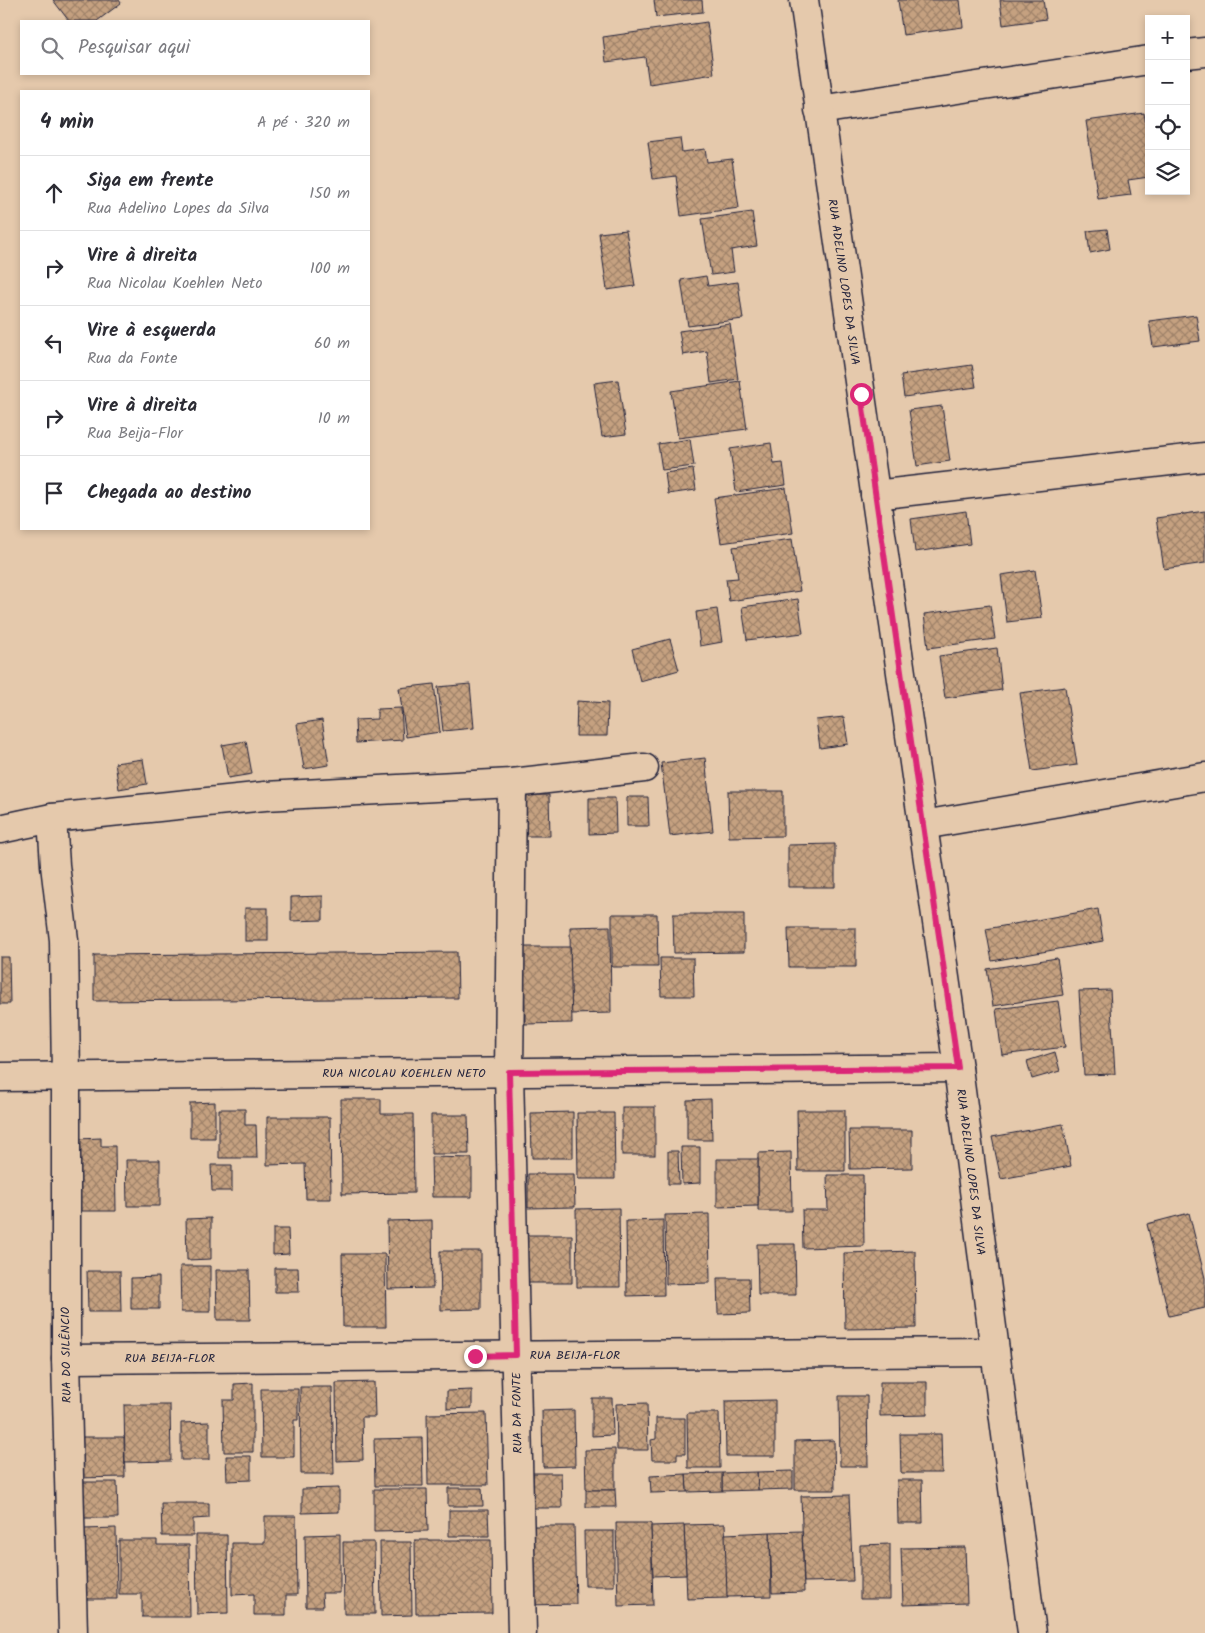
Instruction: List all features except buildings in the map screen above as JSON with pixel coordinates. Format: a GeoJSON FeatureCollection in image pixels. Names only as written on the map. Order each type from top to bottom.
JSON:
{"type":"FeatureCollection","features":[{"type":"Feature","properties":{"kind":"street","name":"RUA ADELINO LOPES DA SILVA"},"geometry":{"type":"LineString","coordinates":[[804,0],[958,1068],[1032,1633]]}},
{"type":"Feature","properties":{"kind":"street"},"geometry":{"type":"LineString","coordinates":[[1190,54],[1205,52]]}},
{"type":"Feature","properties":{"kind":"street"},"geometry":{"type":"LineString","coordinates":[[819,110],[1145,61]]}},
{"type":"Feature","properties":{"kind":"street"},"geometry":{"type":"LineString","coordinates":[[875,494],[1205,456]]}},
{"type":"Feature","properties":{"kind":"street"},"geometry":{"type":"LineString","coordinates":[[0,829],[52,818],[265,796],[512,784],[644,768]]}},
{"type":"Feature","properties":{"kind":"street"},"geometry":{"type":"LineString","coordinates":[[923,825],[1205,777]]}},
{"type":"Feature","properties":{"kind":"street","name":"RUA DA FONTE"},"geometry":{"type":"LineString","coordinates":[[512,784],[509,1072],[522,1633]]}},
{"type":"Feature","properties":{"kind":"street","name":"RUA DO SILÊNCIO"},"geometry":{"type":"LineString","coordinates":[[52,818],[55,865],[64,940],[66,1359],[72,1633]]}},
{"type":"Feature","properties":{"kind":"street","name":"RUA NICOLAU KOEHLEN NETO"},"geometry":{"type":"LineString","coordinates":[[0,1076],[958,1068]]}},
{"type":"Feature","properties":{"kind":"street","name":"RUA BEIJA-FLOR"},"geometry":{"type":"LineString","coordinates":[[66,1359],[995,1352]]}},
{"type":"Feature","properties":{"kind":"route"},"geometry":{"type":"LineString","coordinates":[[475,1356],[516,1355],[509,1072],[958,1068],[861,394]]}}]}
